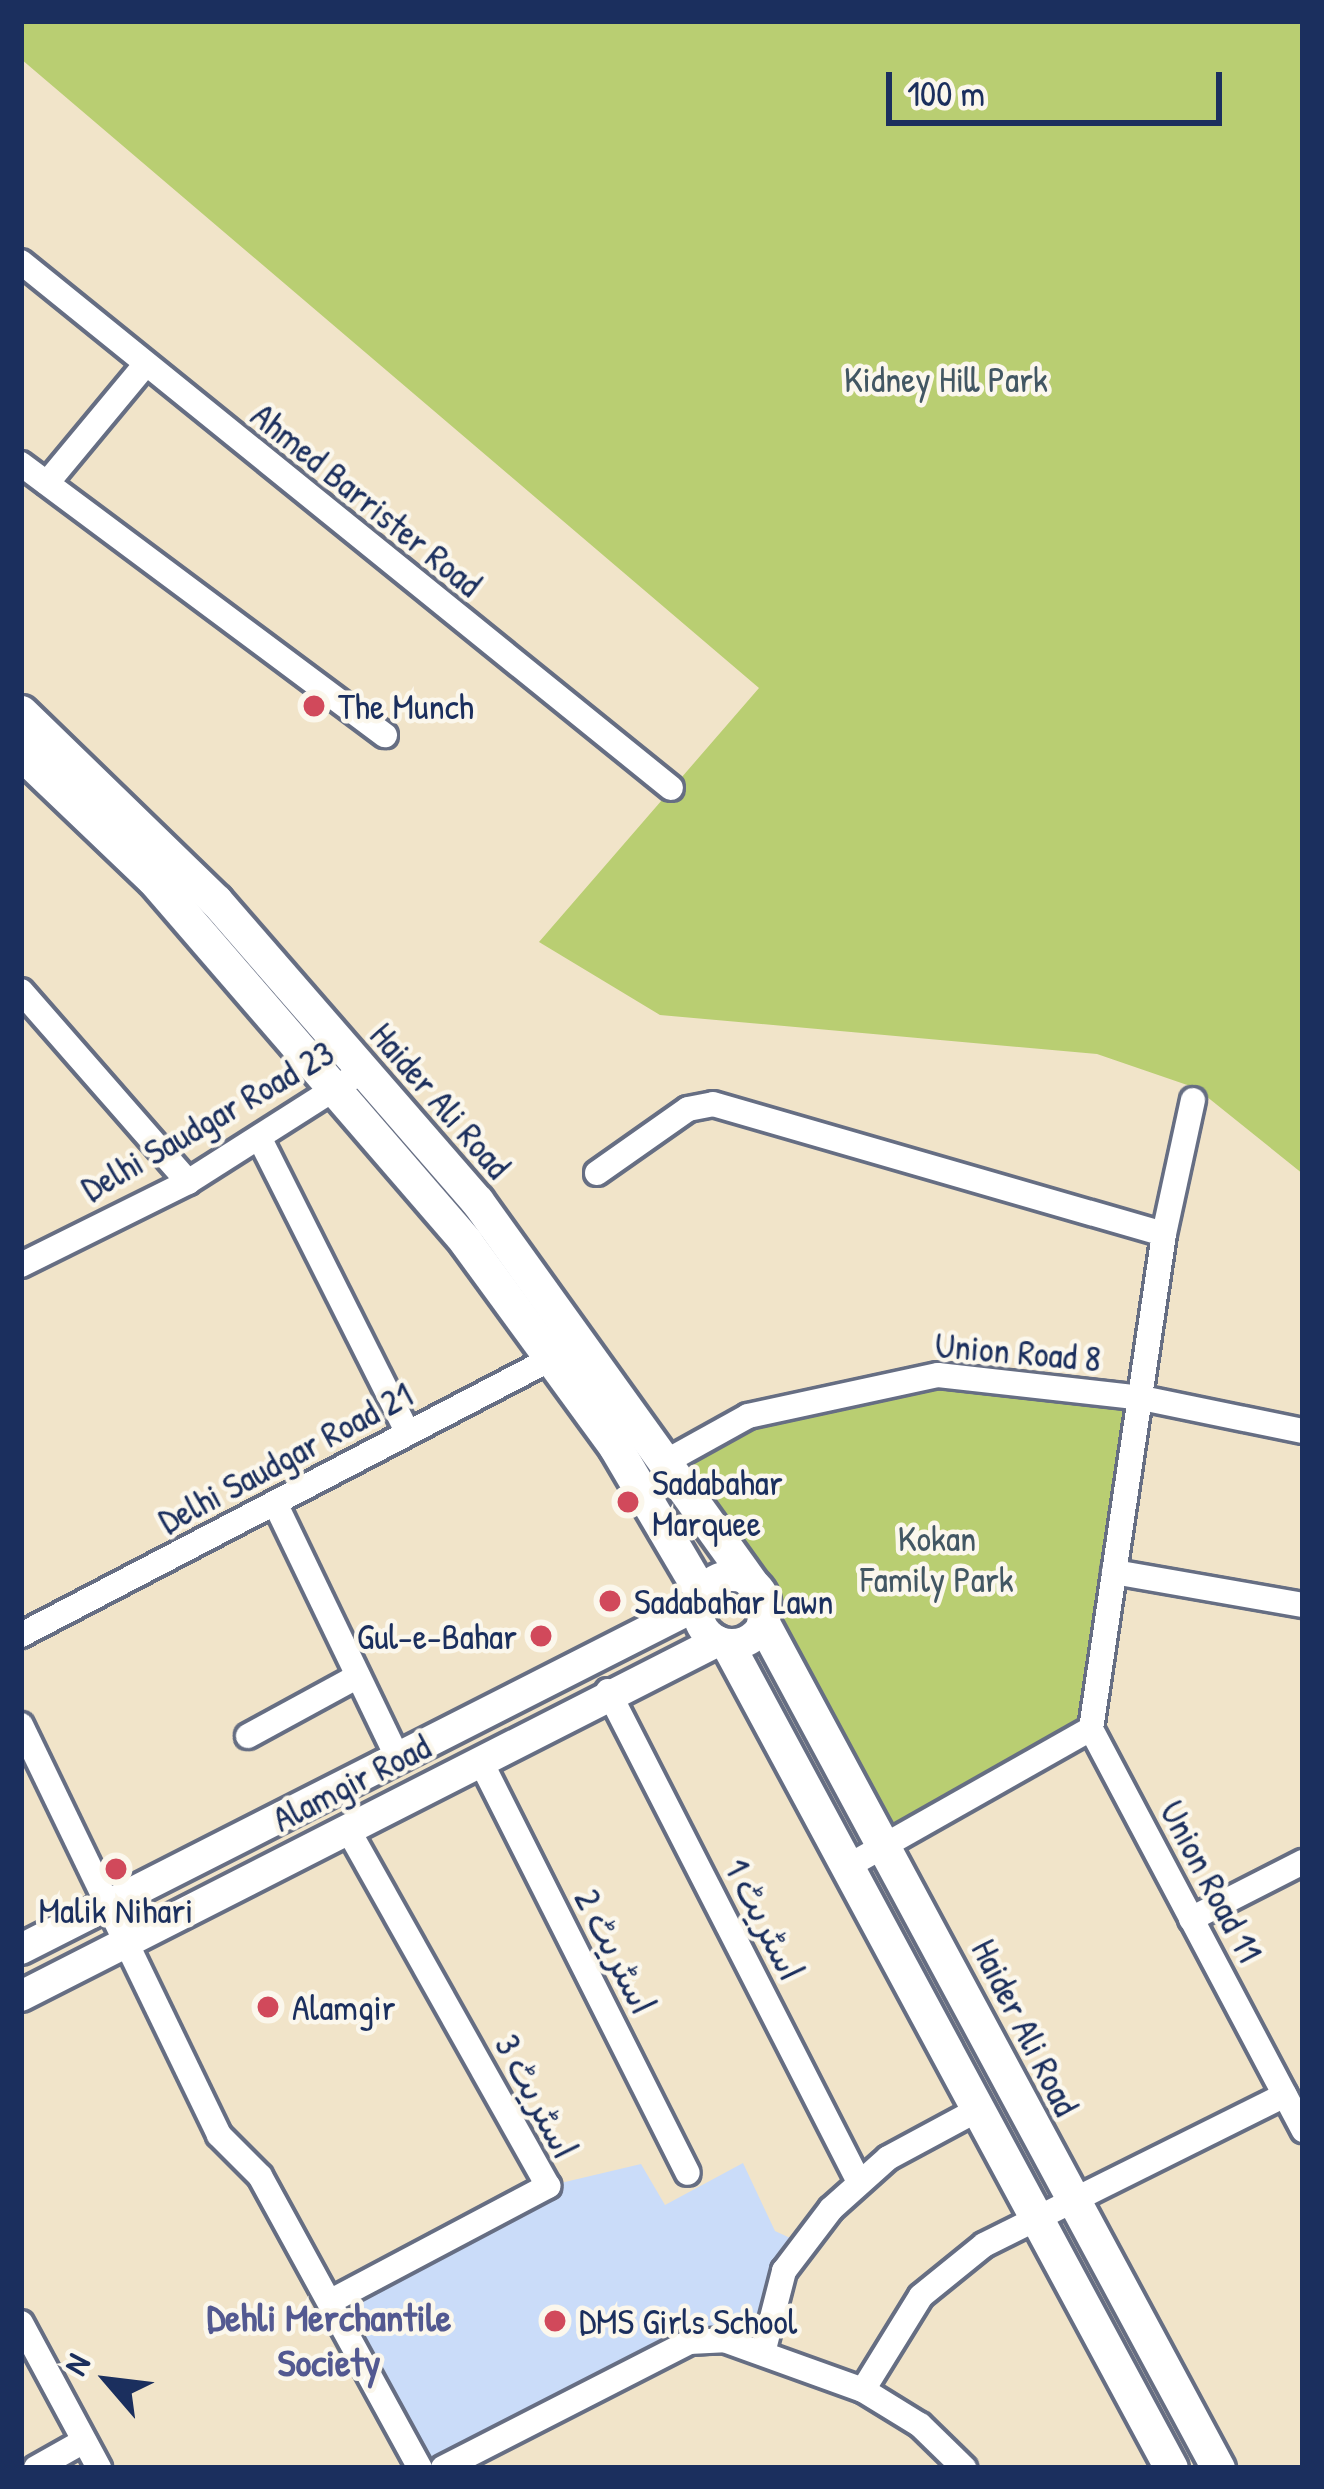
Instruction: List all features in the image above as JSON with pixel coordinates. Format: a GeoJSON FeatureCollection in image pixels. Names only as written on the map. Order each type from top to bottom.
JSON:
{"type":"FeatureCollection","features":[{"type":"Feature","properties":{"kind":"main road","name":"Haider Ali Road"},"geometry":{"type":"LineString","coordinates":[[21,712],[216,902],[351,1079]]}},
{"type":"Feature","properties":{"kind":"main road","name":"Haider Ali Road"},"geometry":{"type":"LineString","coordinates":[[21,753],[477,1201],[685,1554],[700,1600]]}},
{"type":"Feature","properties":{"kind":"main road","name":"Haider Ali Road"},"geometry":{"type":"LineString","coordinates":[[568,1350],[669,1460],[751,1582]]}},
{"type":"Feature","properties":{"kind":"main road","name":"Haider Ali Road"},"geometry":{"type":"LineString","coordinates":[[763,1623],[889,1848],[1071,2200],[1218,2468]]}},
{"type":"Feature","properties":{"kind":"main road"},"geometry":{"type":"LineString","coordinates":[[723,1644],[852,1864],[1171,2468]]}},
{"type":"Feature","properties":{"kind":"street","name":"Ahmed Barrister Road"},"geometry":{"type":"LineString","coordinates":[[21,262],[144,367],[671,788]]}},
{"type":"Feature","properties":{"kind":"street"},"geometry":{"type":"LineString","coordinates":[[47,483],[144,367]]}},
{"type":"Feature","properties":{"kind":"street"},"geometry":{"type":"LineString","coordinates":[[21,464],[385,735]]}},
{"type":"Feature","properties":{"kind":"street"},"geometry":{"type":"LineString","coordinates":[[21,991],[188,1182]]}},
{"type":"Feature","properties":{"kind":"street","name":"Delhi Saudgar Road 23"},"geometry":{"type":"LineString","coordinates":[[21,1265],[188,1182],[351,1079]]}},
{"type":"Feature","properties":{"kind":"street"},"geometry":{"type":"LineString","coordinates":[[852,1864],[889,1848],[1091,1729],[1164,1234],[1193,1100]]}},
{"type":"Feature","properties":{"kind":"street"},"geometry":{"type":"LineString","coordinates":[[597,1173],[688,1109],[736,1107],[1164,1234]]}},
{"type":"Feature","properties":{"kind":"street"},"geometry":{"type":"LineString","coordinates":[[260,1139],[408,1433]]}},
{"type":"Feature","properties":{"kind":"street","name":"Delhi Saudgar Road 21"},"geometry":{"type":"LineString","coordinates":[[21,1635],[568,1350]]}},
{"type":"Feature","properties":{"kind":"street","name":"Union Road 8"},"geometry":{"type":"LineString","coordinates":[[669,1460],[748,1416],[808,1397],[938,1375],[1142,1398],[1303,1430]]}},
{"type":"Feature","properties":{"kind":"street"},"geometry":{"type":"LineString","coordinates":[[274,1503],[397,1756]]}},
{"type":"Feature","properties":{"kind":"street"},"geometry":{"type":"LineString","coordinates":[[1114,1572],[1303,1605]]}},
{"type":"Feature","properties":{"kind":"street"},"geometry":{"type":"LineString","coordinates":[[725,1576],[751,1582],[764,1601],[763,1623],[723,1644],[703,1628],[700,1600],[725,1576]]}},
{"type":"Feature","properties":{"kind":"street","name":"Alamgir Road"},"geometry":{"type":"LineString","coordinates":[[21,1949],[700,1600]]}},
{"type":"Feature","properties":{"kind":"street","name":"Alamgir Road"},"geometry":{"type":"LineString","coordinates":[[21,1996],[608,1690],[723,1644]]}},
{"type":"Feature","properties":{"kind":"street"},"geometry":{"type":"LineString","coordinates":[[248,1736],[358,1676]]}},
{"type":"Feature","properties":{"kind":"street","name":"اسٹریٹ 1"},"geometry":{"type":"LineString","coordinates":[[608,1690],[858,2180]]}},
{"type":"Feature","properties":{"kind":"street"},"geometry":{"type":"LineString","coordinates":[[21,1725],[110,1901],[219,2135],[260,2176],[420,2468]]}},
{"type":"Feature","properties":{"kind":"street","name":"Union Road 11"},"geometry":{"type":"LineString","coordinates":[[1091,1729],[1303,2129]]}},
{"type":"Feature","properties":{"kind":"street","name":"اسٹریٹ 2"},"geometry":{"type":"LineString","coordinates":[[480,1760],[688,2173]]}},
{"type":"Feature","properties":{"kind":"street","name":"اسٹریٹ 3"},"geometry":{"type":"LineString","coordinates":[[331,2301],[548,2186],[347,1828]]}},
{"type":"Feature","properties":{"kind":"street"},"geometry":{"type":"LineString","coordinates":[[1191,1919],[1303,1862]]}},
{"type":"Feature","properties":{"kind":"street"},"geometry":{"type":"LineString","coordinates":[[863,2390],[921,2296],[1034,2215],[1285,2095]]}},
{"type":"Feature","properties":{"kind":"street"},"geometry":{"type":"LineString","coordinates":[[764,2349],[784,2271],[858,2180],[981,2108]]}},
{"type":"Feature","properties":{"kind":"street"},"geometry":{"type":"LineString","coordinates":[[21,2323],[99,2468]]}},
{"type":"Feature","properties":{"kind":"street"},"geometry":{"type":"LineString","coordinates":[[442,2468],[689,2342],[764,2349],[863,2390],[920,2425],[953,2465]]}},
{"type":"Feature","properties":{"kind":"street"},"geometry":{"type":"LineString","coordinates":[[36,2468],[84,2441]]}},
{"type":"Feature","properties":{"kind":"shaded area","name":"DMS Girls School"},"geometry":{"type":"Polygon","coordinates":[[[743,2163],[775,2231],[801,2243],[764,2349],[689,2342],[443,2468],[420,2468],[331,2301],[548,2186],[641,2164],[665,2205],[743,2163]]]}},
{"type":"Feature","properties":{"kind":"green space","name":"Kidney Hill Park"},"geometry":{"type":"Polygon","coordinates":[[[21,21],[1303,21],[1303,1174],[1196,1088],[1097,1054],[660,1015],[539,942],[759,688],[21,59],[21,21]]]}},
{"type":"Feature","properties":{"kind":"green space","name":"Kokan Family Park"},"geometry":{"type":"Polygon","coordinates":[[[938,1375],[1142,1398],[1091,1729],[889,1848],[723,1540],[669,1460],[748,1416],[938,1375]]]}},
{"type":"Feature","properties":{"kind":"place","name":"The Munch"},"geometry":{"type":"Point","coordinates":[314,706]}},
{"type":"Feature","properties":{"kind":"place","name":"Sadabahar Marquee"},"geometry":{"type":"Point","coordinates":[628,1502]}},
{"type":"Feature","properties":{"kind":"place","name":"Sadabahar Lawn"},"geometry":{"type":"Point","coordinates":[610,1601]}},
{"type":"Feature","properties":{"kind":"place","name":"Gul-e-Bahar"},"geometry":{"type":"Point","coordinates":[541,1636]}},
{"type":"Feature","properties":{"kind":"place","name":"Malik Nihari"},"geometry":{"type":"Point","coordinates":[116,1869]}},
{"type":"Feature","properties":{"kind":"place","name":"Alamgir"},"geometry":{"type":"Point","coordinates":[268,2007]}},
{"type":"Feature","properties":{"kind":"place","name":"DMS Girls School"},"geometry":{"type":"Point","coordinates":[555,2321]}},
{"type":"Feature","properties":{"kind":"district","name":"Dehli Merchantile Society"},"geometry":{"type":"Point","coordinates":[329,2340]}}]}
